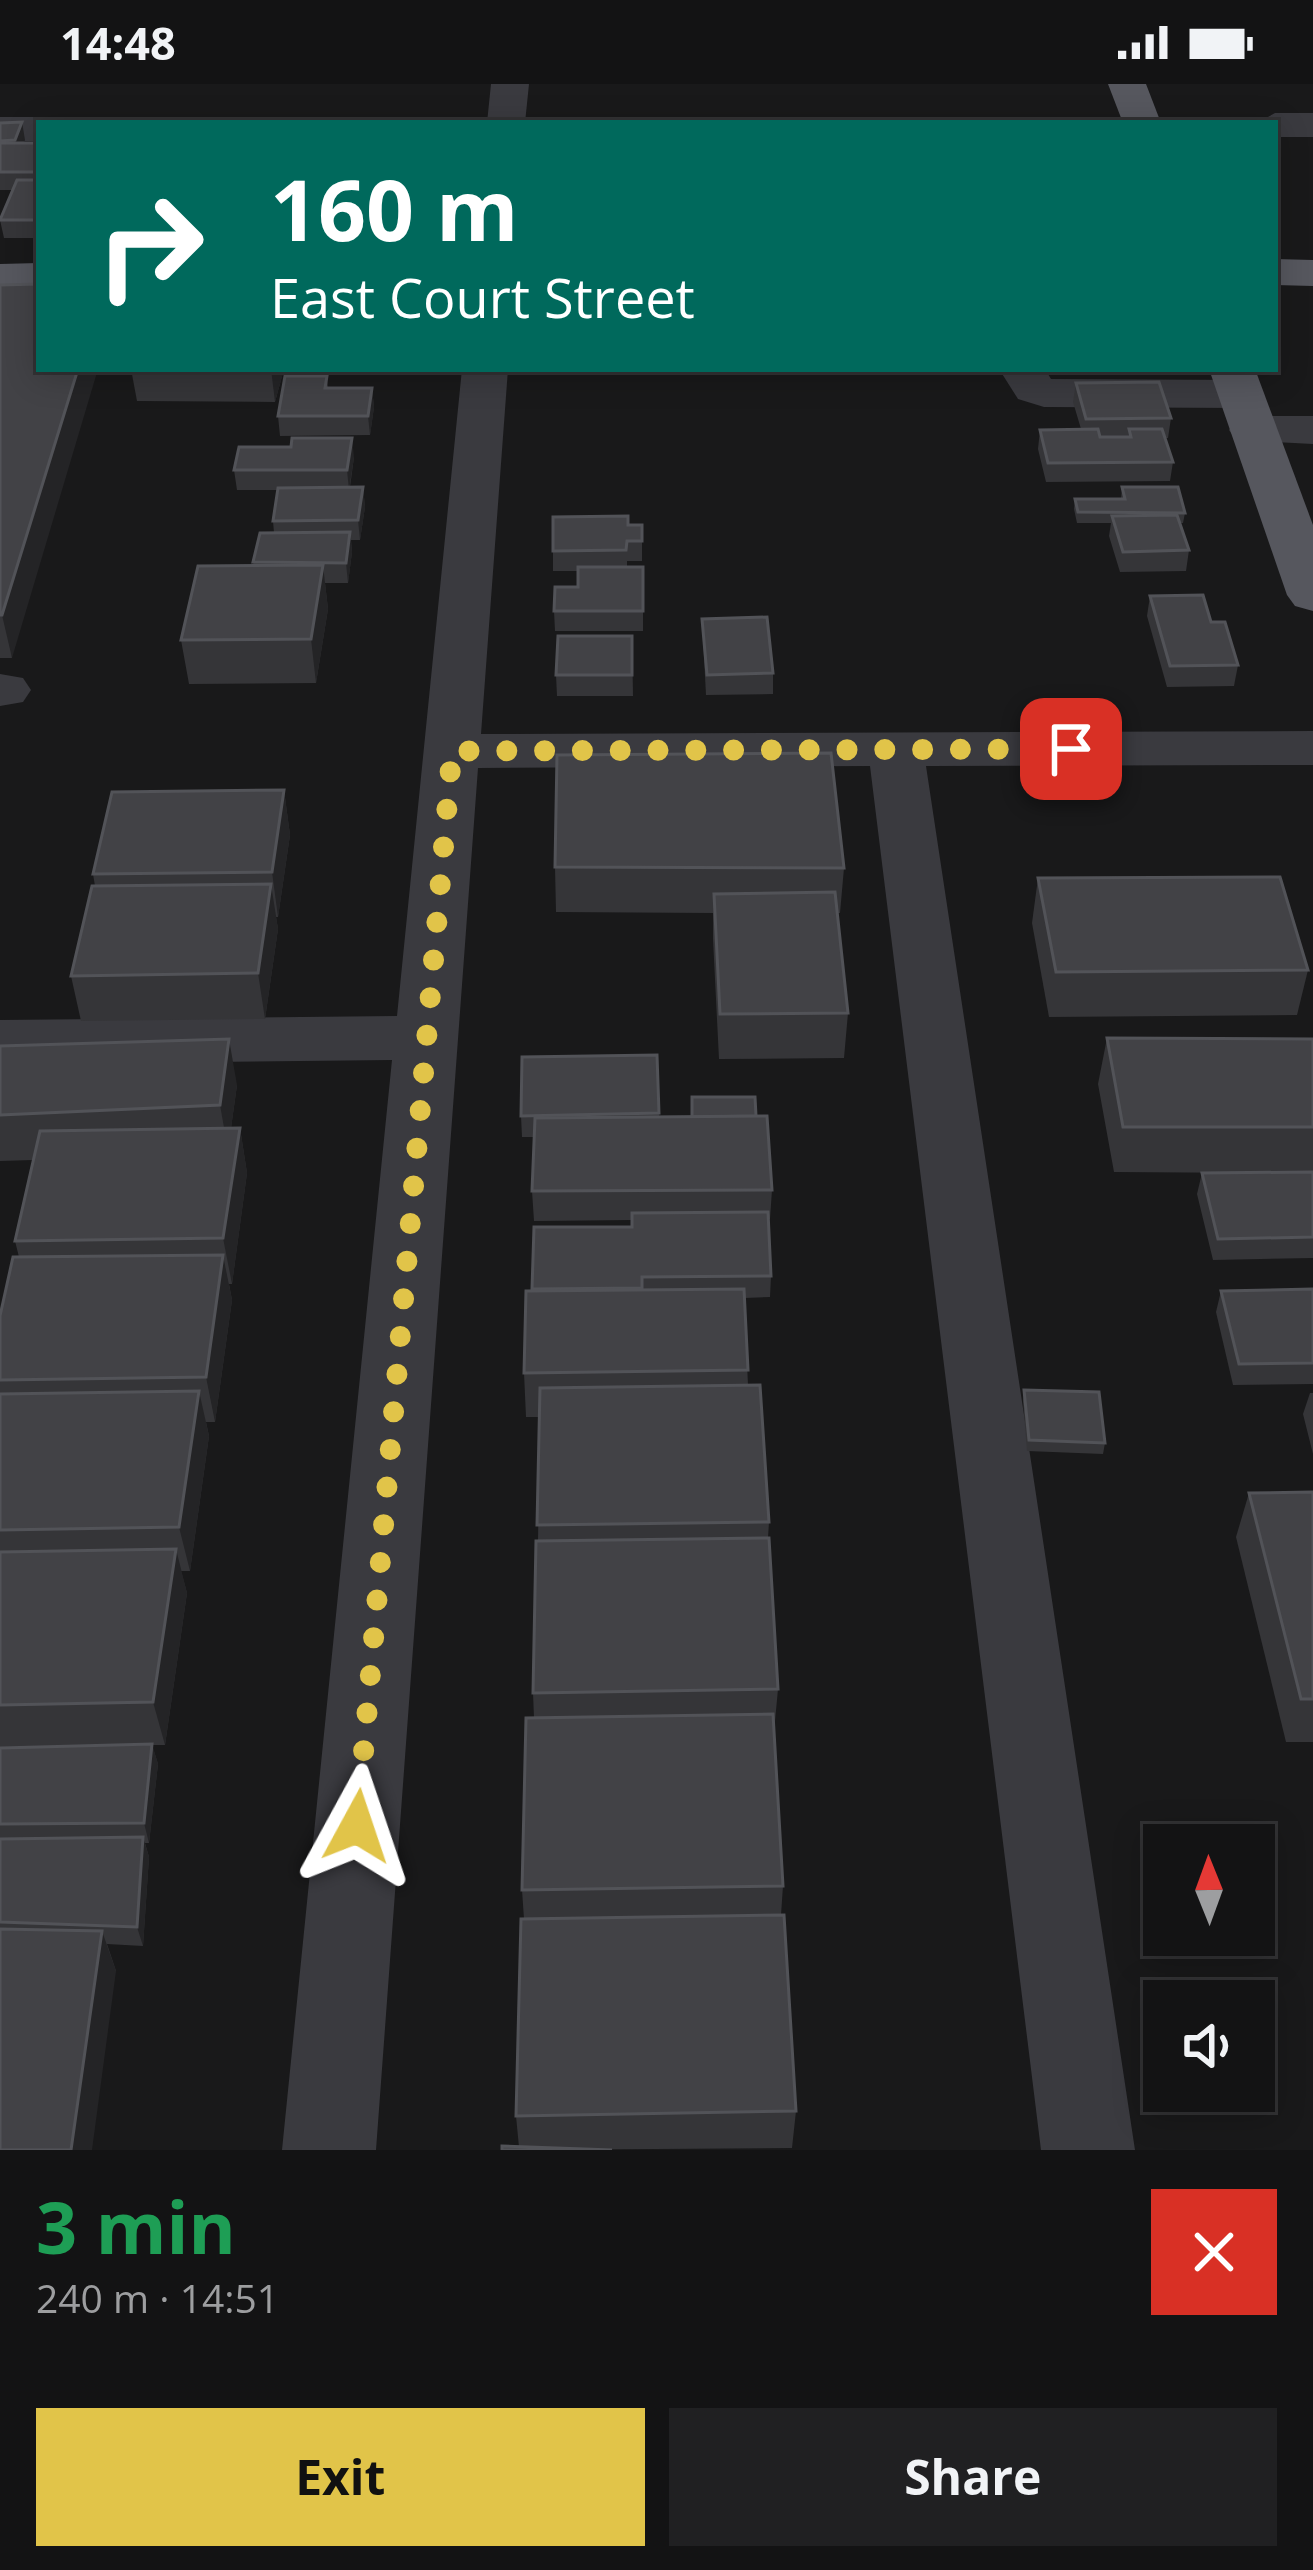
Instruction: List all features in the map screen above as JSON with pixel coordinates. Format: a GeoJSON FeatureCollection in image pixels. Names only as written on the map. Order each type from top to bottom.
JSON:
{"type":"FeatureCollection","features":[{"type":"Feature","properties":{"kind":"main road"},"geometry":{"type":"LineString","coordinates":[[1127,84],[1141,120]]}},
{"type":"Feature","properties":{"kind":"main road"},"geometry":{"type":"LineString","coordinates":[[1278,272],[1313,273]]}},
{"type":"Feature","properties":{"kind":"main road"},"geometry":{"type":"LineString","coordinates":[[0,277],[36,277]]}},
{"type":"Feature","properties":{"kind":"main road"},"geometry":{"type":"LineString","coordinates":[[1242,398],[1310,578]]}},
{"type":"Feature","properties":{"kind":"street"},"geometry":{"type":"LineString","coordinates":[[506,120],[510,84]]}},
{"type":"Feature","properties":{"kind":"street"},"geometry":{"type":"LineString","coordinates":[[1278,125],[1313,124]]}},
{"type":"Feature","properties":{"kind":"street"},"geometry":{"type":"LineString","coordinates":[[0,129],[36,129]]}},
{"type":"Feature","properties":{"kind":"street"},"geometry":{"type":"LineString","coordinates":[[328,2150],[485,372]]}},
{"type":"Feature","properties":{"kind":"street"},"geometry":{"type":"LineString","coordinates":[[1024,372],[1034,389],[1059,394],[1242,398],[1313,430]]}},
{"type":"Feature","properties":{"kind":"street"},"geometry":{"type":"LineString","coordinates":[[452,751],[1313,748]]}},
{"type":"Feature","properties":{"kind":"street"},"geometry":{"type":"LineString","coordinates":[[896,750],[1088,2150]]}},
{"type":"Feature","properties":{"kind":"street"},"geometry":{"type":"LineString","coordinates":[[0,1042],[426,1038]]}},
{"type":"Feature","properties":{"kind":"building"},"geometry":{"type":"Polygon","coordinates":[[[22,122],[15,140],[0,141],[0,123],[22,122]]]}},
{"type":"Feature","properties":{"kind":"building"},"geometry":{"type":"Polygon","coordinates":[[[0,143],[36,143],[36,172],[0,172],[0,143]]]}},
{"type":"Feature","properties":{"kind":"building"},"geometry":{"type":"Polygon","coordinates":[[[17,180],[36,180],[36,220],[0,220],[17,180]]]}},
{"type":"Feature","properties":{"kind":"building"},"geometry":{"type":"Polygon","coordinates":[[[36,284],[36,372],[77,372],[2,615],[0,615],[0,285],[36,284]]]}},
{"type":"Feature","properties":{"kind":"building"},"geometry":{"type":"Polygon","coordinates":[[[285,376],[327,376],[325,388],[372,388],[368,416],[278,416],[285,376]]]}},
{"type":"Feature","properties":{"kind":"building"},"geometry":{"type":"Polygon","coordinates":[[[1159,382],[1171,418],[1086,419],[1076,383],[1159,382]]]}},
{"type":"Feature","properties":{"kind":"building"},"geometry":{"type":"Polygon","coordinates":[[[1098,429],[1100,437],[1131,437],[1129,429],[1162,429],[1173,462],[1048,463],[1040,430],[1098,429]]]}},
{"type":"Feature","properties":{"kind":"building"},"geometry":{"type":"Polygon","coordinates":[[[292,438],[352,438],[347,470],[234,470],[239,447],[291,447],[292,438]]]}},
{"type":"Feature","properties":{"kind":"building"},"geometry":{"type":"Polygon","coordinates":[[[363,487],[358,520],[273,521],[278,488],[363,487]]]}},
{"type":"Feature","properties":{"kind":"building"},"geometry":{"type":"Polygon","coordinates":[[[1122,487],[1178,487],[1185,513],[1078,512],[1075,499],[1125,499],[1122,487]]]}},
{"type":"Feature","properties":{"kind":"building"},"geometry":{"type":"Polygon","coordinates":[[[1177,515],[1189,550],[1123,552],[1112,516],[1177,515]]]}},
{"type":"Feature","properties":{"kind":"building"},"geometry":{"type":"Polygon","coordinates":[[[628,516],[628,525],[642,525],[642,541],[627,541],[626,550],[553,551],[553,517],[628,516]]]}},
{"type":"Feature","properties":{"kind":"building"},"geometry":{"type":"Polygon","coordinates":[[[350,532],[346,563],[253,562],[260,533],[350,532]]]}},
{"type":"Feature","properties":{"kind":"building"},"geometry":{"type":"Polygon","coordinates":[[[323,565],[311,639],[181,640],[198,566],[323,565]]]}},
{"type":"Feature","properties":{"kind":"building"},"geometry":{"type":"Polygon","coordinates":[[[578,567],[643,567],[643,611],[554,611],[555,587],[578,587],[578,567]]]}},
{"type":"Feature","properties":{"kind":"building"},"geometry":{"type":"Polygon","coordinates":[[[1203,595],[1211,622],[1225,622],[1238,665],[1170,666],[1150,596],[1203,595]]]}},
{"type":"Feature","properties":{"kind":"building"},"geometry":{"type":"Polygon","coordinates":[[[767,617],[773,673],[707,675],[702,619],[767,617]]]}},
{"type":"Feature","properties":{"kind":"building"},"geometry":{"type":"Polygon","coordinates":[[[558,636],[632,636],[632,675],[556,675],[558,636]]]}},
{"type":"Feature","properties":{"kind":"building"},"geometry":{"type":"Polygon","coordinates":[[[831,753],[844,868],[555,867],[557,755],[831,753]]]}},
{"type":"Feature","properties":{"kind":"building"},"geometry":{"type":"Polygon","coordinates":[[[284,790],[272,872],[93,874],[112,792],[284,790]]]}},
{"type":"Feature","properties":{"kind":"building"},"geometry":{"type":"Polygon","coordinates":[[[1280,877],[1308,970],[1056,972],[1038,878],[1280,877]]]}},
{"type":"Feature","properties":{"kind":"building"},"geometry":{"type":"Polygon","coordinates":[[[271,884],[258,973],[71,976],[92,886],[271,884]]]}},
{"type":"Feature","properties":{"kind":"building"},"geometry":{"type":"Polygon","coordinates":[[[835,892],[848,1013],[720,1014],[714,894],[835,892]]]}},
{"type":"Feature","properties":{"kind":"building"},"geometry":{"type":"Polygon","coordinates":[[[1107,1038],[1313,1039],[1313,1127],[1123,1127],[1107,1038]]]}},
{"type":"Feature","properties":{"kind":"building"},"geometry":{"type":"Polygon","coordinates":[[[229,1039],[220,1105],[0,1115],[0,1046],[229,1039]]]}},
{"type":"Feature","properties":{"kind":"building"},"geometry":{"type":"Polygon","coordinates":[[[657,1055],[659,1113],[521,1116],[522,1057],[657,1055]]]}},
{"type":"Feature","properties":{"kind":"building"},"geometry":{"type":"Polygon","coordinates":[[[692,1097],[755,1097],[756,1116],[692,1117],[692,1097]]]}},
{"type":"Feature","properties":{"kind":"building"},"geometry":{"type":"Polygon","coordinates":[[[767,1116],[772,1190],[532,1191],[535,1118],[767,1116]]]}},
{"type":"Feature","properties":{"kind":"building"},"geometry":{"type":"Polygon","coordinates":[[[240,1128],[223,1238],[15,1241],[40,1131],[240,1128]]]}},
{"type":"Feature","properties":{"kind":"building"},"geometry":{"type":"Polygon","coordinates":[[[1313,1172],[1313,1237],[1218,1239],[1202,1173],[1313,1172]]]}},
{"type":"Feature","properties":{"kind":"building"},"geometry":{"type":"Polygon","coordinates":[[[768,1212],[771,1276],[642,1277],[642,1288],[532,1289],[534,1227],[632,1227],[632,1213],[768,1212]]]}},
{"type":"Feature","properties":{"kind":"building"},"geometry":{"type":"Polygon","coordinates":[[[223,1255],[206,1377],[0,1380],[0,1316],[13,1257],[223,1255]]]}},
{"type":"Feature","properties":{"kind":"building"},"geometry":{"type":"Polygon","coordinates":[[[744,1289],[748,1370],[524,1373],[526,1291],[744,1289]]]}},
{"type":"Feature","properties":{"kind":"building"},"geometry":{"type":"Polygon","coordinates":[[[1313,1289],[1313,1363],[1239,1364],[1221,1291],[1313,1289]]]}},
{"type":"Feature","properties":{"kind":"building"},"geometry":{"type":"Polygon","coordinates":[[[760,1385],[769,1522],[537,1525],[540,1388],[760,1385]]]}},
{"type":"Feature","properties":{"kind":"building"},"geometry":{"type":"Polygon","coordinates":[[[1024,1390],[1099,1392],[1105,1443],[1029,1440],[1024,1390]]]}},
{"type":"Feature","properties":{"kind":"building"},"geometry":{"type":"Polygon","coordinates":[[[199,1391],[179,1527],[0,1530],[0,1394],[199,1391]]]}},
{"type":"Feature","properties":{"kind":"building"},"geometry":{"type":"Polygon","coordinates":[[[1313,1492],[1313,1699],[1301,1699],[1249,1493],[1313,1492]]]}},
{"type":"Feature","properties":{"kind":"building"},"geometry":{"type":"Polygon","coordinates":[[[769,1538],[778,1689],[533,1693],[536,1541],[769,1538]]]}},
{"type":"Feature","properties":{"kind":"building"},"geometry":{"type":"Polygon","coordinates":[[[176,1549],[153,1702],[0,1705],[0,1552],[176,1549]]]}},
{"type":"Feature","properties":{"kind":"building"},"geometry":{"type":"Polygon","coordinates":[[[773,1714],[783,1886],[522,1890],[526,1718],[773,1714]]]}},
{"type":"Feature","properties":{"kind":"building"},"geometry":{"type":"Polygon","coordinates":[[[152,1744],[144,1823],[0,1824],[0,1748],[152,1744]]]}},
{"type":"Feature","properties":{"kind":"building"},"geometry":{"type":"Polygon","coordinates":[[[143,1837],[137,1927],[0,1922],[0,1839],[143,1837]]]}},
{"type":"Feature","properties":{"kind":"building"},"geometry":{"type":"Polygon","coordinates":[[[784,1915],[796,2111],[516,2116],[521,1919],[784,1915]]]}},
{"type":"Feature","properties":{"kind":"building"},"geometry":{"type":"Polygon","coordinates":[[[0,1929],[102,1931],[71,2150],[0,2150],[0,1929]]]}},
{"type":"Feature","properties":{"kind":"building"},"geometry":{"type":"Polygon","coordinates":[[[502,2146],[612,2150],[502,2150],[502,2146]]]}},
{"type":"Feature","properties":{"kind":"route"},"geometry":{"type":"LineString","coordinates":[[357,1826],[452,751],[1071,749]]}}]}
